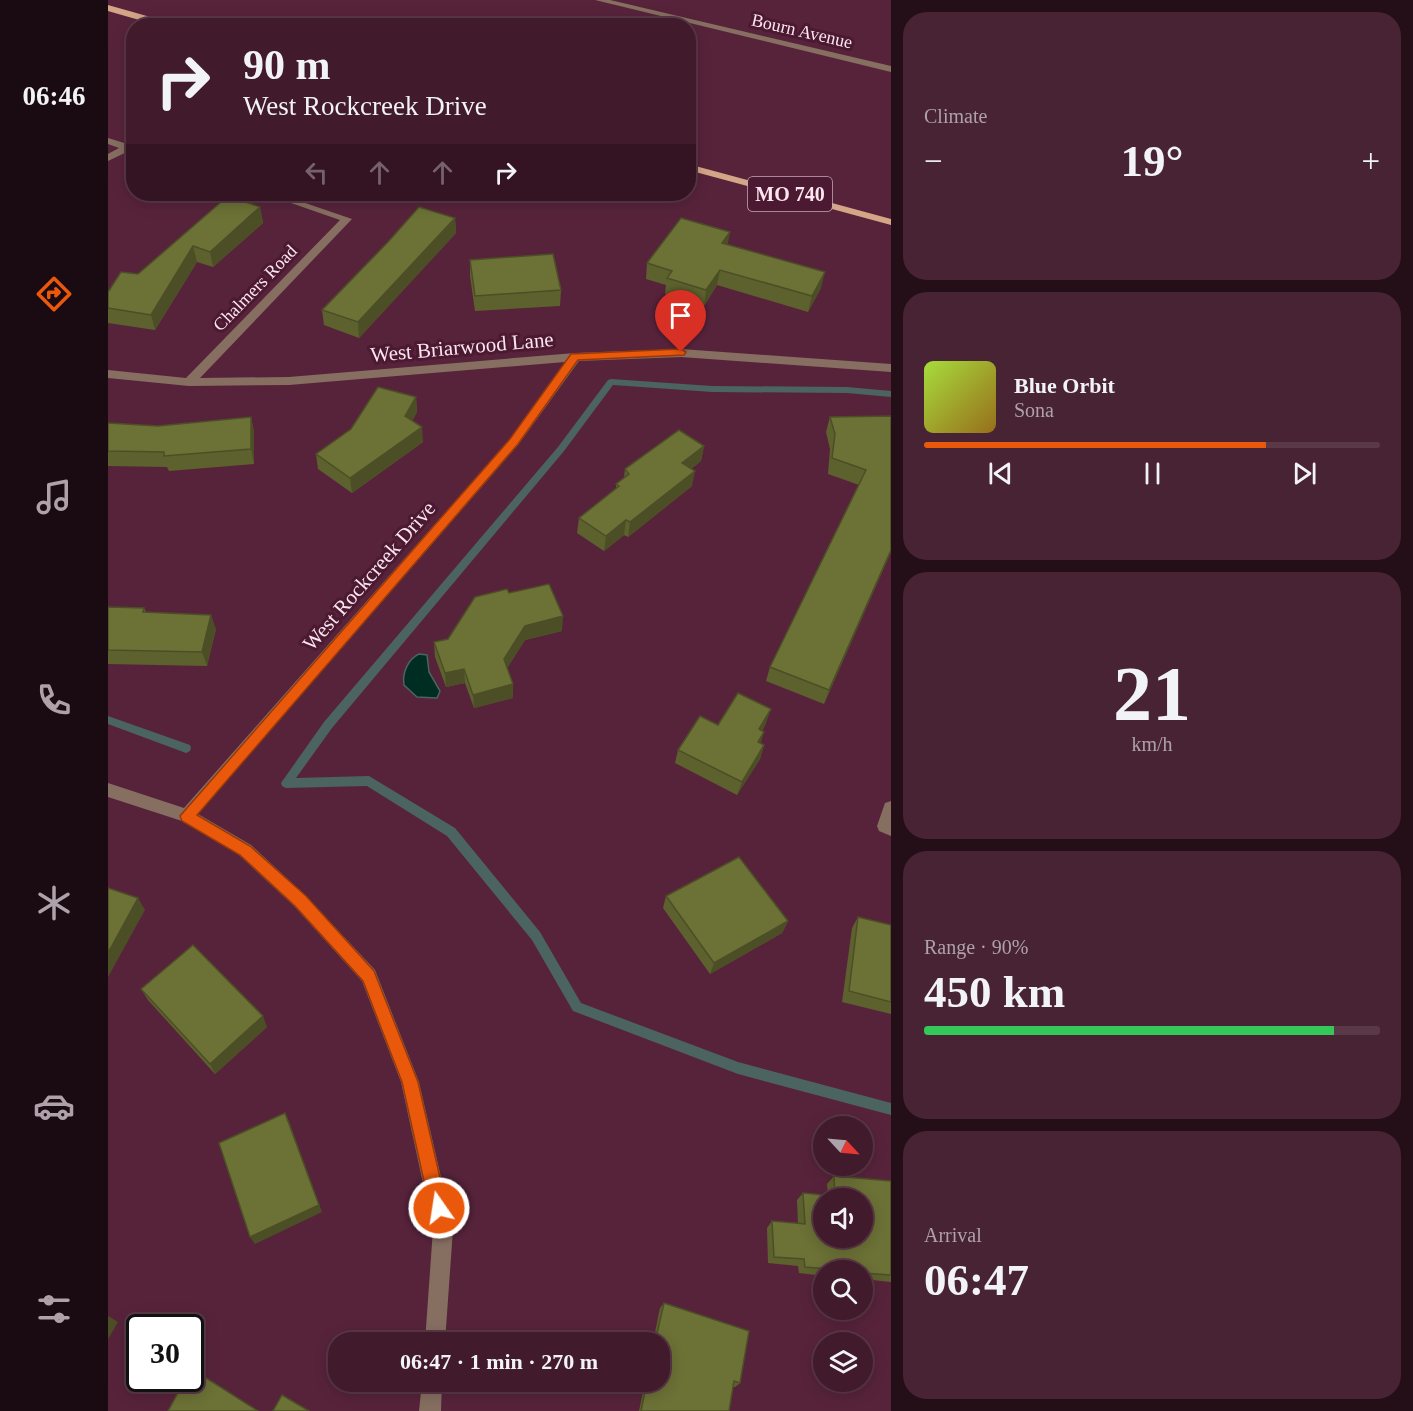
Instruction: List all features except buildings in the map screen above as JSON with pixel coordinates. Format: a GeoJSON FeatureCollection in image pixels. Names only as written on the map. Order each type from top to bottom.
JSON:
{"type":"FeatureCollection","features":[{"type":"Feature","properties":{"kind":"main road"},"geometry":{"type":"LineString","coordinates":[[108,8],[144,18]]}},
{"type":"Feature","properties":{"kind":"main road","name":"MO 740"},"geometry":{"type":"LineString","coordinates":[[696,169],[891,222]]}},
{"type":"Feature","properties":{"kind":"street","name":"Bourn Avenue"},"geometry":{"type":"LineString","coordinates":[[599,0],[676,18]]}},
{"type":"Feature","properties":{"kind":"street"},"geometry":{"type":"LineString","coordinates":[[642,10],[651,0]]}},
{"type":"Feature","properties":{"kind":"street","name":"Bourn Avenue"},"geometry":{"type":"LineString","coordinates":[[696,23],[891,69]]}},
{"type":"Feature","properties":{"kind":"street"},"geometry":{"type":"LineString","coordinates":[[108,141],[126,146]]}},
{"type":"Feature","properties":{"kind":"street"},"geometry":{"type":"LineString","coordinates":[[108,158],[126,150]]}},
{"type":"Feature","properties":{"kind":"street","name":"Chalmers Road"},"geometry":{"type":"LineString","coordinates":[[189,382],[347,219],[292,201]]}},
{"type":"Feature","properties":{"kind":"street","name":"West Briarwood Lane"},"geometry":{"type":"LineString","coordinates":[[108,374],[189,382],[289,381],[574,357],[681,352],[891,368]]}},
{"type":"Feature","properties":{"kind":"street","name":"West Rockcreek Drive"},"geometry":{"type":"LineString","coordinates":[[187,816],[514,442],[574,357]]}},
{"type":"Feature","properties":{"kind":"street"},"geometry":{"type":"LineString","coordinates":[[108,790],[187,816],[245,850],[300,901],[369,976],[410,1082],[443,1229],[436,1332]]}},
{"type":"Feature","properties":{"kind":"street"},"geometry":{"type":"LineString","coordinates":[[888,827],[891,808]]}},
{"type":"Feature","properties":{"kind":"street"},"geometry":{"type":"LineString","coordinates":[[430,1411],[431,1392]]}},
{"type":"Feature","properties":{"kind":"shaded area"},"geometry":{"type":"Polygon","coordinates":[[[419,654],[427,655],[429,672],[440,691],[437,698],[417,697],[404,685],[407,667],[419,654]]]}},
{"type":"Feature","properties":{"kind":"waterway"},"geometry":{"type":"LineString","coordinates":[[891,394],[847,390],[712,389],[611,382],[561,449],[328,725],[286,783],[369,781],[451,832],[536,936],[577,1007],[738,1068],[891,1109]]}},
{"type":"Feature","properties":{"kind":"waterway"},"geometry":{"type":"LineString","coordinates":[[108,720],[186,748]]}},
{"type":"Feature","properties":{"kind":"route"},"geometry":{"type":"LineString","coordinates":[[439,1208],[410,1082],[369,976],[300,901],[245,850],[187,816],[514,442],[574,357],[681,352]]}}]}
